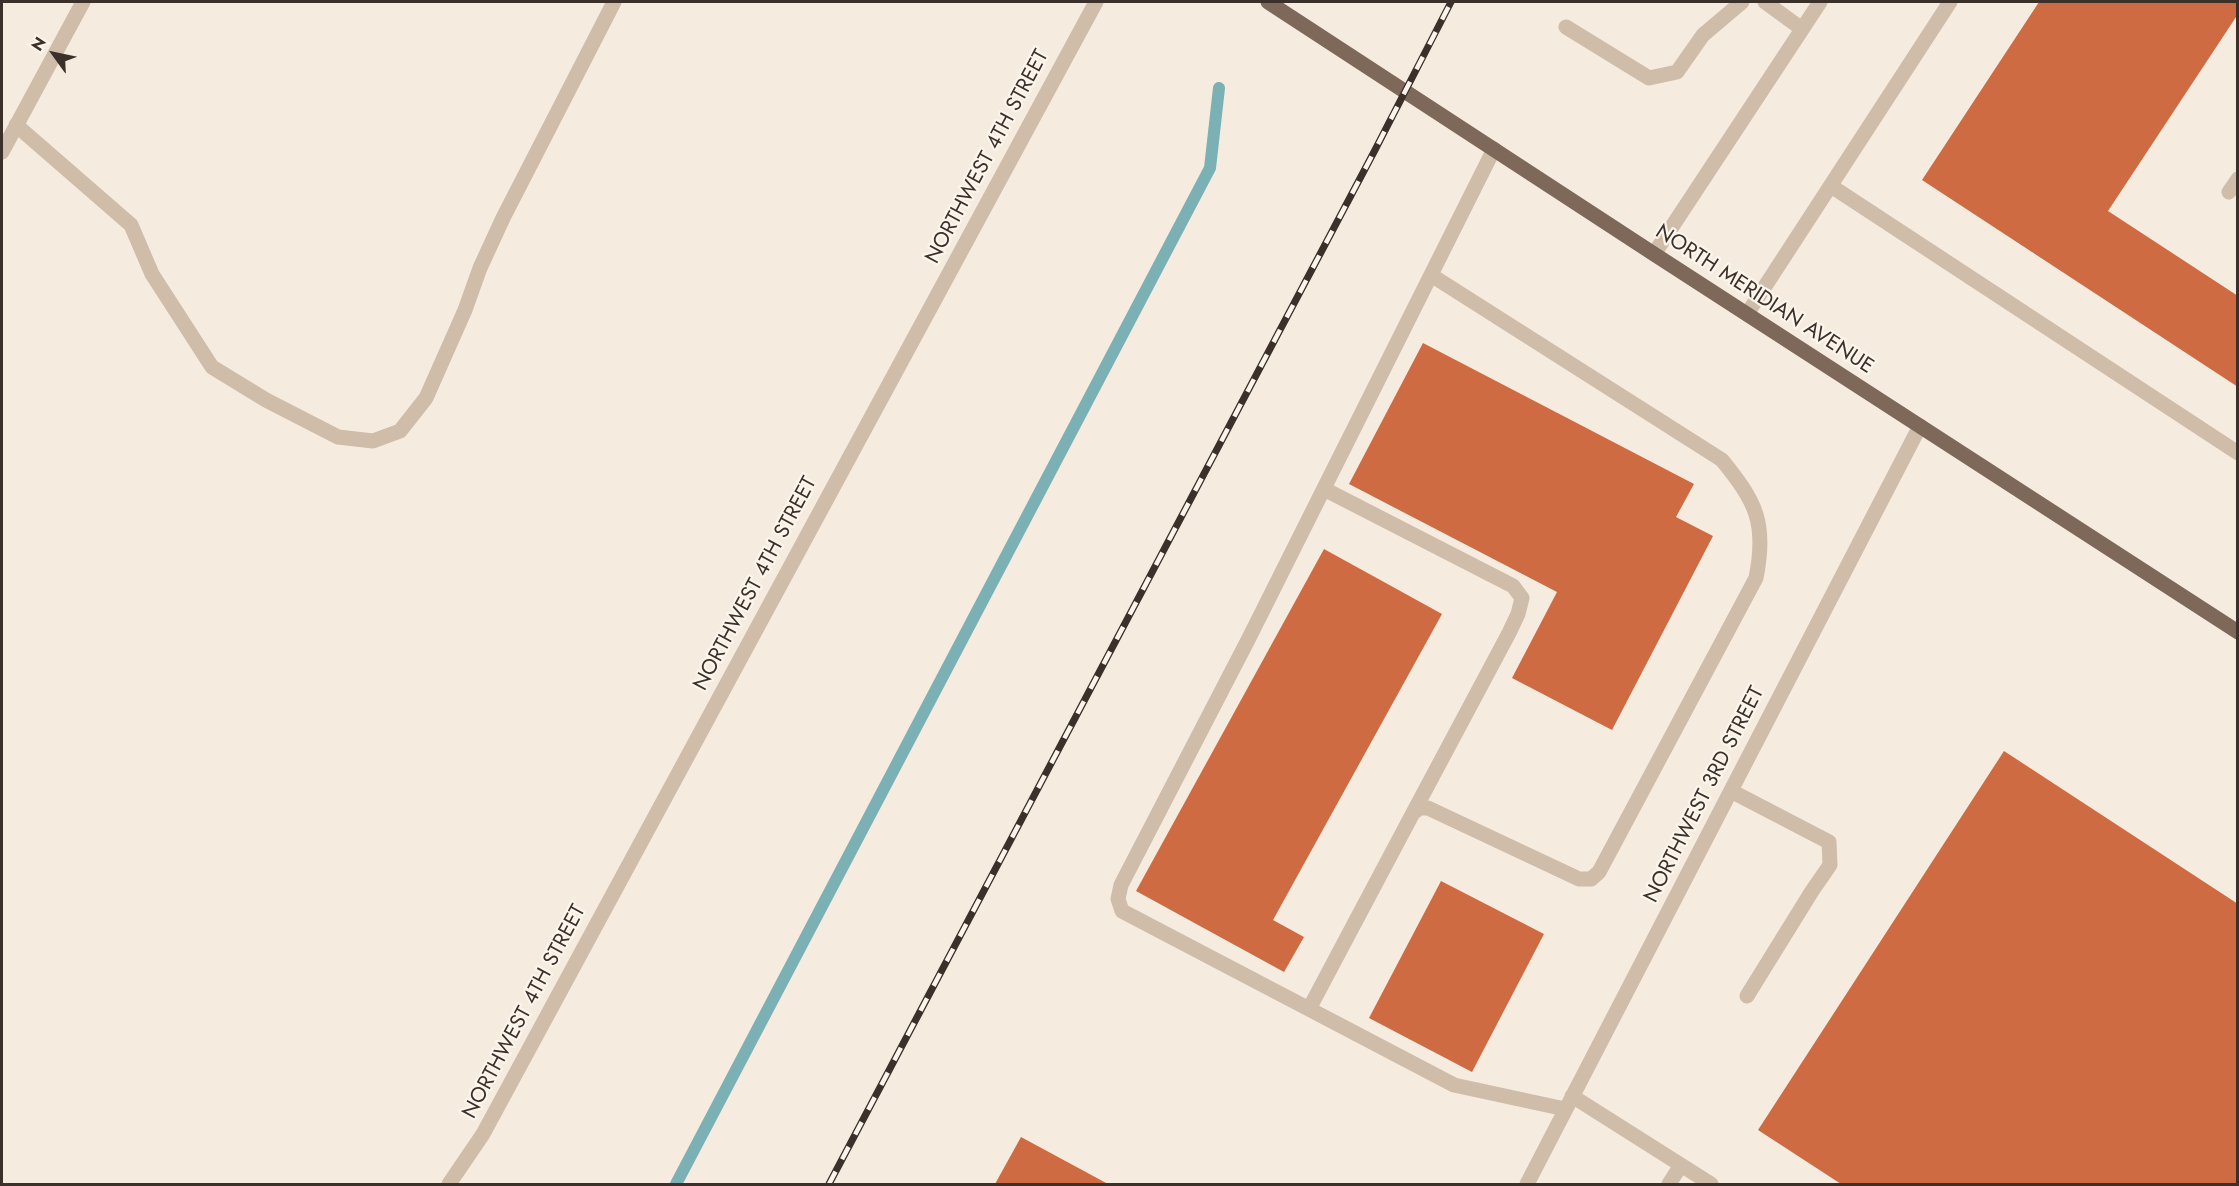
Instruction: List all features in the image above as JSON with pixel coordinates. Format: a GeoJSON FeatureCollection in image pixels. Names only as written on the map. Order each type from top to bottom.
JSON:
{"type":"FeatureCollection","features":[{"type":"Feature","properties":{"kind":"main road","name":"NORTH MERIDIAN AVENUE"},"geometry":{"type":"LineString","coordinates":[[1268,2],[2238,632]]}},
{"type":"Feature","properties":{"kind":"street"},"geometry":{"type":"LineString","coordinates":[[2,152],[83,2]]}},
{"type":"Feature","properties":{"kind":"street"},"geometry":{"type":"LineString","coordinates":[[16,125],[131,225],[152,274],[212,367],[266,400],[338,437],[374,441],[400,431],[426,398],[503,218],[614,2]]}},
{"type":"Feature","properties":{"kind":"street","name":"NORTHWEST 4TH STREET"},"geometry":{"type":"LineString","coordinates":[[449,1185],[483,1134],[1096,2]]}},
{"type":"Feature","properties":{"kind":"street"},"geometry":{"type":"LineString","coordinates":[[1566,27],[1649,78],[1677,72],[1703,35],[1742,2]]}},
{"type":"Feature","properties":{"kind":"street"},"geometry":{"type":"LineString","coordinates":[[1765,2],[1802,29]]}},
{"type":"Feature","properties":{"kind":"street"},"geometry":{"type":"LineString","coordinates":[[1654,254],[1820,2]]}},
{"type":"Feature","properties":{"kind":"street"},"geometry":{"type":"LineString","coordinates":[[1747,314],[1950,2]]}},
{"type":"Feature","properties":{"kind":"street"},"geometry":{"type":"LineString","coordinates":[[1494,149],[1324,489],[1121,885],[1118,899],[1122,911],[1454,1085],[1569,1103],[1681,1165],[1711,1185]]}},
{"type":"Feature","properties":{"kind":"street"},"geometry":{"type":"LineString","coordinates":[[1831,186],[2238,453]]}},
{"type":"Feature","properties":{"kind":"street"},"geometry":{"type":"LineString","coordinates":[[1413,813],[1420,808],[1428,808],[1579,879],[1590,879],[1599,872],[1755,578],[1761,554],[1760,526],[1753,504],[1722,460],[1431,275]]}},
{"type":"Feature","properties":{"kind":"street","name":"NORTHWEST 3RD STREET"},"geometry":{"type":"LineString","coordinates":[[1527,1185],[1920,426]]}},
{"type":"Feature","properties":{"kind":"street"},"geometry":{"type":"LineString","coordinates":[[1309,1009],[1509,633],[1518,614],[1522,598],[1513,586],[1324,489]]}},
{"type":"Feature","properties":{"kind":"street"},"geometry":{"type":"LineString","coordinates":[[1731,791],[1829,842],[1830,866],[1747,996]]}},
{"type":"Feature","properties":{"kind":"street"},"geometry":{"type":"LineString","coordinates":[[1669,1185],[1681,1165]]}},
{"type":"Feature","properties":{"kind":"building"},"geometry":{"type":"Polygon","coordinates":[[[2039,2],[2238,2],[2238,14],[2108,211],[2238,296],[2238,387],[1922,180],[2039,2]]]}},
{"type":"Feature","properties":{"kind":"building"},"geometry":{"type":"Polygon","coordinates":[[[1423,343],[1694,484],[1676,517],[1713,536],[1612,730],[1512,678],[1557,592],[1349,484],[1423,343]]]}},
{"type":"Feature","properties":{"kind":"building"},"geometry":{"type":"Polygon","coordinates":[[[1324,549],[1442,614],[1273,920],[1304,937],[1284,972],[1136,891],[1324,549]]]}},
{"type":"Feature","properties":{"kind":"building"},"geometry":{"type":"Polygon","coordinates":[[[2004,751],[2238,904],[2238,1184],[1841,1184],[1758,1130],[2004,751]]]}},
{"type":"Feature","properties":{"kind":"building"},"geometry":{"type":"Polygon","coordinates":[[[1441,881],[1544,934],[1472,1072],[1369,1018],[1441,881]]]}},
{"type":"Feature","properties":{"kind":"building"},"geometry":{"type":"Polygon","coordinates":[[[1021,1137],[1108,1184],[995,1184],[1021,1137]]]}},
{"type":"Feature","properties":{"kind":"waterway"},"geometry":{"type":"LineString","coordinates":[[676,1184],[1210,168],[1219,88]]}},
{"type":"Feature","properties":{"kind":"railway"},"geometry":{"type":"LineString","coordinates":[[829,1184],[1451,2]]}}]}
